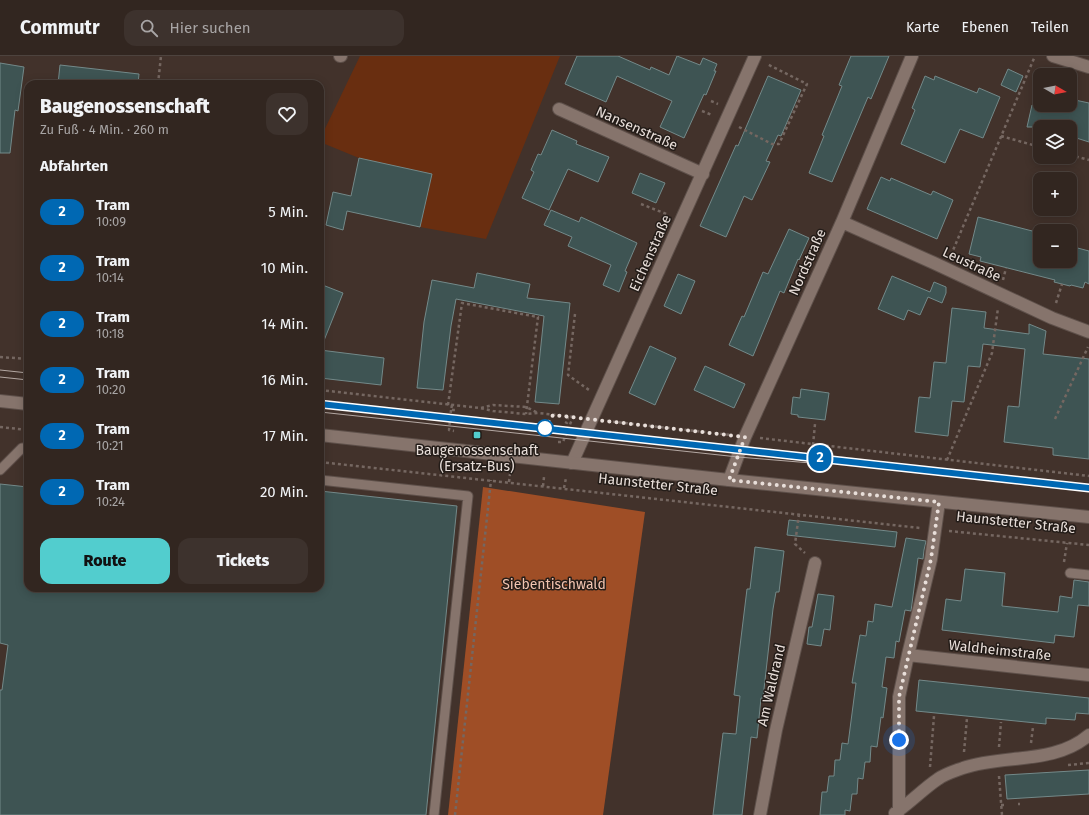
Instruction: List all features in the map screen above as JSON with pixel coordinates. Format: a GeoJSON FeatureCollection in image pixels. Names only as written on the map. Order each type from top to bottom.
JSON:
{"type":"FeatureCollection","features":[{"type":"Feature","properties":{"kind":"street","name":"Eichenstraße"},"geometry":{"type":"LineString","coordinates":[[572,462],[703,174],[754,56]]}},
{"type":"Feature","properties":{"kind":"street","name":"Nordstraße"},"geometry":{"type":"LineString","coordinates":[[729,480],[745,437],[842,222],[912,56]]}},
{"type":"Feature","properties":{"kind":"street"},"geometry":{"type":"LineString","coordinates":[[1053,56],[1089,68]]}},
{"type":"Feature","properties":{"kind":"street","name":"Nansenstraße"},"geometry":{"type":"LineString","coordinates":[[559,109],[703,174]]}},
{"type":"Feature","properties":{"kind":"street","name":"Leustraße"},"geometry":{"type":"LineString","coordinates":[[842,222],[1052,318],[1089,332]]}},
{"type":"Feature","properties":{"kind":"street"},"geometry":{"type":"LineString","coordinates":[[0,401],[24,404]]}},
{"type":"Feature","properties":{"kind":"street","name":"Haunstetter Straße"},"geometry":{"type":"LineString","coordinates":[[324,435],[729,480],[1089,517]]}},
{"type":"Feature","properties":{"kind":"street"},"geometry":{"type":"LineString","coordinates":[[896,813],[899,697],[931,559],[939,502]]}},
{"type":"Feature","properties":{"kind":"street","name":"Am Waldrand"},"geometry":{"type":"LineString","coordinates":[[760,815],[776,730],[815,563]]}},
{"type":"Feature","properties":{"kind":"street","name":"Waldheimstraße"},"geometry":{"type":"LineString","coordinates":[[908,655],[1089,675]]}},
{"type":"Feature","properties":{"kind":"street"},"geometry":{"type":"LineString","coordinates":[[896,813],[939,778],[962,768],[998,760],[1033,758],[1080,743],[1089,735]]}},
{"type":"Feature","properties":{"kind":"lane"},"geometry":{"type":"LineString","coordinates":[[0,470],[22,448],[24,448]]}},
{"type":"Feature","properties":{"kind":"lane"},"geometry":{"type":"LineString","coordinates":[[324,480],[468,496],[434,815]]}},
{"type":"Feature","properties":{"kind":"lane"},"geometry":{"type":"LineString","coordinates":[[1070,573],[1089,575]]}},
{"type":"Feature","properties":{"kind":"path"},"geometry":{"type":"LineString","coordinates":[[158,80],[161,56]]}},
{"type":"Feature","properties":{"kind":"path"},"geometry":{"type":"LineString","coordinates":[[726,121],[772,144],[779,144],[807,84],[754,56]]}},
{"type":"Feature","properties":{"kind":"path"},"geometry":{"type":"LineString","coordinates":[[945,268],[1035,56]]}},
{"type":"Feature","properties":{"kind":"path"},"geometry":{"type":"LineString","coordinates":[[1001,136],[1033,145]]}},
{"type":"Feature","properties":{"kind":"path"},"geometry":{"type":"LineString","coordinates":[[1077,157],[1089,160]]}},
{"type":"Feature","properties":{"kind":"path"},"geometry":{"type":"LineString","coordinates":[[641,204],[682,220]]}},
{"type":"Feature","properties":{"kind":"path"},"geometry":{"type":"LineString","coordinates":[[1052,318],[1062,284]]}},
{"type":"Feature","properties":{"kind":"path"},"geometry":{"type":"LineString","coordinates":[[946,460],[992,352],[1000,294]]}},
{"type":"Feature","properties":{"kind":"path"},"geometry":{"type":"LineString","coordinates":[[448,404],[462,303],[538,317],[526,414]]}},
{"type":"Feature","properties":{"kind":"path"},"geometry":{"type":"LineString","coordinates":[[575,314],[568,375],[601,398]]}},
{"type":"Feature","properties":{"kind":"path"},"geometry":{"type":"LineString","coordinates":[[1055,419],[1089,344]]}},
{"type":"Feature","properties":{"kind":"path"},"geometry":{"type":"LineString","coordinates":[[0,357],[24,359]]}},
{"type":"Feature","properties":{"kind":"path"},"geometry":{"type":"LineString","coordinates":[[324,390],[448,404],[493,411],[568,416],[1089,476]]}},
{"type":"Feature","properties":{"kind":"path"},"geometry":{"type":"LineString","coordinates":[[452,405],[453,410],[448,430],[454,431]]}},
{"type":"Feature","properties":{"kind":"path"},"geometry":{"type":"LineString","coordinates":[[480,408],[493,405],[526,407],[538,413]]}},
{"type":"Feature","properties":{"kind":"path"},"geometry":{"type":"LineString","coordinates":[[565,422],[567,423],[568,416]]}},
{"type":"Feature","properties":{"kind":"path"},"geometry":{"type":"LineString","coordinates":[[558,442],[563,442],[573,417]]}},
{"type":"Feature","properties":{"kind":"path"},"geometry":{"type":"LineString","coordinates":[[813,445],[815,424]]}},
{"type":"Feature","properties":{"kind":"path"},"geometry":{"type":"LineString","coordinates":[[0,427],[24,430]]}},
{"type":"Feature","properties":{"kind":"path","name":"Haunstetter Straße"},"geometry":{"type":"LineString","coordinates":[[324,462],[1089,545]]}},
{"type":"Feature","properties":{"kind":"path"},"geometry":{"type":"LineString","coordinates":[[509,482],[510,474]]}},
{"type":"Feature","properties":{"kind":"path"},"geometry":{"type":"LineString","coordinates":[[543,486],[544,477]]}},
{"type":"Feature","properties":{"kind":"path"},"geometry":{"type":"LineString","coordinates":[[455,815],[490,480]]}},
{"type":"Feature","properties":{"kind":"path"},"geometry":{"type":"LineString","coordinates":[[799,514],[795,544],[815,563]]}},
{"type":"Feature","properties":{"kind":"path"},"geometry":{"type":"LineString","coordinates":[[934,716],[929,769],[939,778]]}},
{"type":"Feature","properties":{"kind":"path"},"geometry":{"type":"LineString","coordinates":[[962,768],[967,718]]}},
{"type":"Feature","properties":{"kind":"path"},"geometry":{"type":"LineString","coordinates":[[1001,722],[998,760],[1002,815]]}},
{"type":"Feature","properties":{"kind":"path"},"geometry":{"type":"LineString","coordinates":[[1001,805],[1007,805]]}},
{"type":"Feature","properties":{"kind":"shaded area"},"geometry":{"type":"Polygon","coordinates":[[[360,56],[560,56],[486,239],[420,227],[432,175],[359,158],[324,144],[324,131],[360,56]]]}},
{"type":"Feature","properties":{"kind":"green space","name":"Siebentischwald"},"geometry":{"type":"Polygon","coordinates":[[[483,487],[645,512],[603,815],[448,815],[483,487]]]}},
{"type":"Feature","properties":{"kind":"building"},"geometry":{"type":"Polygon","coordinates":[[[577,56],[618,56],[650,70],[651,67],[669,75],[677,56],[700,65],[703,58],[717,64],[714,71],[716,71],[706,95],[704,94],[684,138],[660,127],[672,101],[617,76],[606,102],[565,84],[577,56]]]}},
{"type":"Feature","properties":{"kind":"building"},"geometry":{"type":"Polygon","coordinates":[[[851,56],[889,56],[871,99],[868,97],[832,182],[809,173],[824,136],[822,135],[842,86],[839,85],[851,56]]]}},
{"type":"Feature","properties":{"kind":"building"},"geometry":{"type":"Polygon","coordinates":[[[0,63],[24,67],[18,111],[15,110],[10,153],[0,153],[0,63]]]}},
{"type":"Feature","properties":{"kind":"building"},"geometry":{"type":"Polygon","coordinates":[[[60,65],[139,74],[138,80],[58,80],[60,65]]]}},
{"type":"Feature","properties":{"kind":"building"},"geometry":{"type":"Polygon","coordinates":[[[1008,69],[1023,76],[1016,92],[1001,85],[1008,69]]]}},
{"type":"Feature","properties":{"kind":"building"},"geometry":{"type":"Polygon","coordinates":[[[768,76],[801,90],[781,136],[778,135],[766,161],[770,162],[752,200],[744,196],[726,237],[700,226],[736,145],[738,146],[768,76]]]}},
{"type":"Feature","properties":{"kind":"building"},"geometry":{"type":"Polygon","coordinates":[[[925,76],[934,80],[935,76],[977,93],[979,88],[1000,97],[983,138],[960,129],[945,163],[901,144],[915,110],[912,108],[925,76]]]}},
{"type":"Feature","properties":{"kind":"building"},"geometry":{"type":"Polygon","coordinates":[[[1077,100],[1089,103],[1089,142],[1077,138],[1077,120],[1033,120],[1033,127],[1027,127],[1032,105],[1033,112],[1077,112],[1077,100]]]}},
{"type":"Feature","properties":{"kind":"building"},"geometry":{"type":"Polygon","coordinates":[[[552,130],[577,141],[576,144],[609,157],[598,182],[568,169],[549,210],[522,198],[534,172],[531,170],[538,154],[541,155],[552,130]]]}},
{"type":"Feature","properties":{"kind":"building"},"geometry":{"type":"Polygon","coordinates":[[[359,158],[432,174],[420,227],[347,211],[343,230],[326,225],[333,192],[351,196],[359,158]]]}},
{"type":"Feature","properties":{"kind":"building"},"geometry":{"type":"Polygon","coordinates":[[[640,173],[665,183],[656,203],[632,193],[640,173]]]}},
{"type":"Feature","properties":{"kind":"building"},"geometry":{"type":"Polygon","coordinates":[[[881,177],[890,181],[891,178],[931,195],[933,191],[953,200],[937,239],[867,209],[881,177]]]}},
{"type":"Feature","properties":{"kind":"building"},"geometry":{"type":"Polygon","coordinates":[[[551,210],[579,222],[581,217],[637,243],[625,271],[627,272],[619,292],[603,285],[611,265],[568,246],[572,237],[544,225],[551,210]]]}},
{"type":"Feature","properties":{"kind":"building"},"geometry":{"type":"Polygon","coordinates":[[[978,217],[1033,231],[1033,268],[1077,268],[1077,248],[1089,251],[1089,284],[1085,282],[1083,288],[1054,282],[1055,280],[980,261],[981,257],[969,254],[978,217]]]}},
{"type":"Feature","properties":{"kind":"building"},"geometry":{"type":"Polygon","coordinates":[[[789,229],[809,238],[799,260],[798,259],[784,293],[780,291],[753,356],[729,345],[742,316],[744,317],[763,272],[768,274],[789,229]]]}},
{"type":"Feature","properties":{"kind":"building"},"geometry":{"type":"Polygon","coordinates":[[[477,273],[530,284],[527,298],[570,303],[559,404],[535,402],[544,316],[456,299],[443,390],[417,388],[424,322],[432,280],[474,288],[477,273]]]}},
{"type":"Feature","properties":{"kind":"building"},"geometry":{"type":"Polygon","coordinates":[[[678,274],[695,281],[681,314],[664,306],[678,274]]]}},
{"type":"Feature","properties":{"kind":"building"},"geometry":{"type":"Polygon","coordinates":[[[892,276],[930,292],[934,282],[946,287],[946,293],[942,303],[928,297],[920,315],[908,310],[904,320],[878,309],[892,276]]]}},
{"type":"Feature","properties":{"kind":"building"},"geometry":{"type":"Polygon","coordinates":[[[324,286],[343,293],[324,340],[324,286]]]}},
{"type":"Feature","properties":{"kind":"building"},"geometry":{"type":"Polygon","coordinates":[[[952,308],[986,312],[984,328],[1029,334],[1029,324],[1046,331],[1043,354],[1089,359],[1089,459],[1053,455],[1053,448],[1004,442],[1008,406],[1019,407],[1025,349],[983,344],[980,367],[968,366],[964,402],[952,401],[948,436],[915,432],[919,397],[930,398],[934,362],[946,363],[952,308]]]}},
{"type":"Feature","properties":{"kind":"building"},"geometry":{"type":"Polygon","coordinates":[[[650,346],[676,358],[655,405],[629,393],[650,346]]]}},
{"type":"Feature","properties":{"kind":"building"},"geometry":{"type":"Polygon","coordinates":[[[324,350],[384,358],[381,385],[324,378],[324,350]]]}},
{"type":"Feature","properties":{"kind":"building"},"geometry":{"type":"Polygon","coordinates":[[[705,366],[745,384],[734,408],[694,390],[705,366]]]}},
{"type":"Feature","properties":{"kind":"building"},"geometry":{"type":"Polygon","coordinates":[[[801,389],[829,393],[825,420],[798,417],[798,415],[791,414],[793,397],[800,398],[801,389]]]}},
{"type":"Feature","properties":{"kind":"building"},"geometry":{"type":"Polygon","coordinates":[[[0,484],[24,487],[24,592],[324,592],[324,491],[457,506],[426,815],[0,815],[0,690],[2,690],[8,645],[0,643],[0,484]]]}},
{"type":"Feature","properties":{"kind":"building"},"geometry":{"type":"Polygon","coordinates":[[[789,520],[897,532],[895,547],[787,535],[789,520]]]}},
{"type":"Feature","properties":{"kind":"building"},"geometry":{"type":"Polygon","coordinates":[[[906,538],[926,541],[923,559],[918,558],[911,611],[905,610],[899,642],[896,641],[894,658],[886,657],[882,687],[887,688],[877,747],[871,746],[870,762],[865,762],[863,779],[858,778],[857,794],[852,794],[850,811],[845,810],[845,815],[820,815],[822,792],[827,792],[829,776],[834,776],[835,760],[840,760],[842,743],[848,744],[856,683],[852,683],[860,635],[866,636],[868,621],[873,622],[875,604],[892,607],[906,538]]]}},
{"type":"Feature","properties":{"kind":"building"},"geometry":{"type":"Polygon","coordinates":[[[755,547],[784,551],[779,592],[776,592],[773,609],[757,738],[751,737],[742,815],[713,815],[723,733],[736,734],[740,696],[734,695],[747,589],[750,589],[755,547]]]}},
{"type":"Feature","properties":{"kind":"building"},"geometry":{"type":"Polygon","coordinates":[[[965,569],[1005,573],[1002,606],[1058,612],[1060,596],[1072,598],[1074,580],[1089,582],[1089,606],[1078,605],[1074,637],[1055,635],[1054,643],[942,630],[946,599],[961,601],[965,569]]]}},
{"type":"Feature","properties":{"kind":"building"},"geometry":{"type":"Polygon","coordinates":[[[818,594],[834,596],[830,630],[824,629],[821,646],[807,644],[809,627],[812,627],[818,594]]]}},
{"type":"Feature","properties":{"kind":"building"},"geometry":{"type":"Polygon","coordinates":[[[919,680],[1089,698],[1089,714],[1076,713],[1075,720],[1046,718],[1046,724],[916,711],[919,680]]]}},
{"type":"Feature","properties":{"kind":"building"},"geometry":{"type":"Polygon","coordinates":[[[1089,770],[1089,794],[1007,799],[1005,775],[1089,770]]]}},
{"type":"Feature","properties":{"kind":"tram line"},"geometry":{"type":"LineString","coordinates":[[0,370],[24,373]]}},
{"type":"Feature","properties":{"kind":"tram line"},"geometry":{"type":"LineString","coordinates":[[0,377],[24,380]]}},
{"type":"Feature","properties":{"kind":"tram line"},"geometry":{"type":"LineString","coordinates":[[324,404],[1089,488]]}},
{"type":"Feature","properties":{"kind":"tram line","name":"2"},"geometry":{"type":"LineString","coordinates":[[324,404],[1089,488]]}},
{"type":"Feature","properties":{"kind":"tram line"},"geometry":{"type":"LineString","coordinates":[[324,412],[738,457],[811,463]]}},
{"type":"Feature","properties":{"kind":"place","name":"Baugenossenschaft (Ersatz-Bus)"},"geometry":{"type":"Point","coordinates":[477,435]}},
{"type":"Feature","properties":{"kind":"route"},"geometry":{"type":"LineString","coordinates":[[545,428],[553,415],[745,437],[729,480],[939,502],[931,559],[899,697],[899,740]]}}]}
